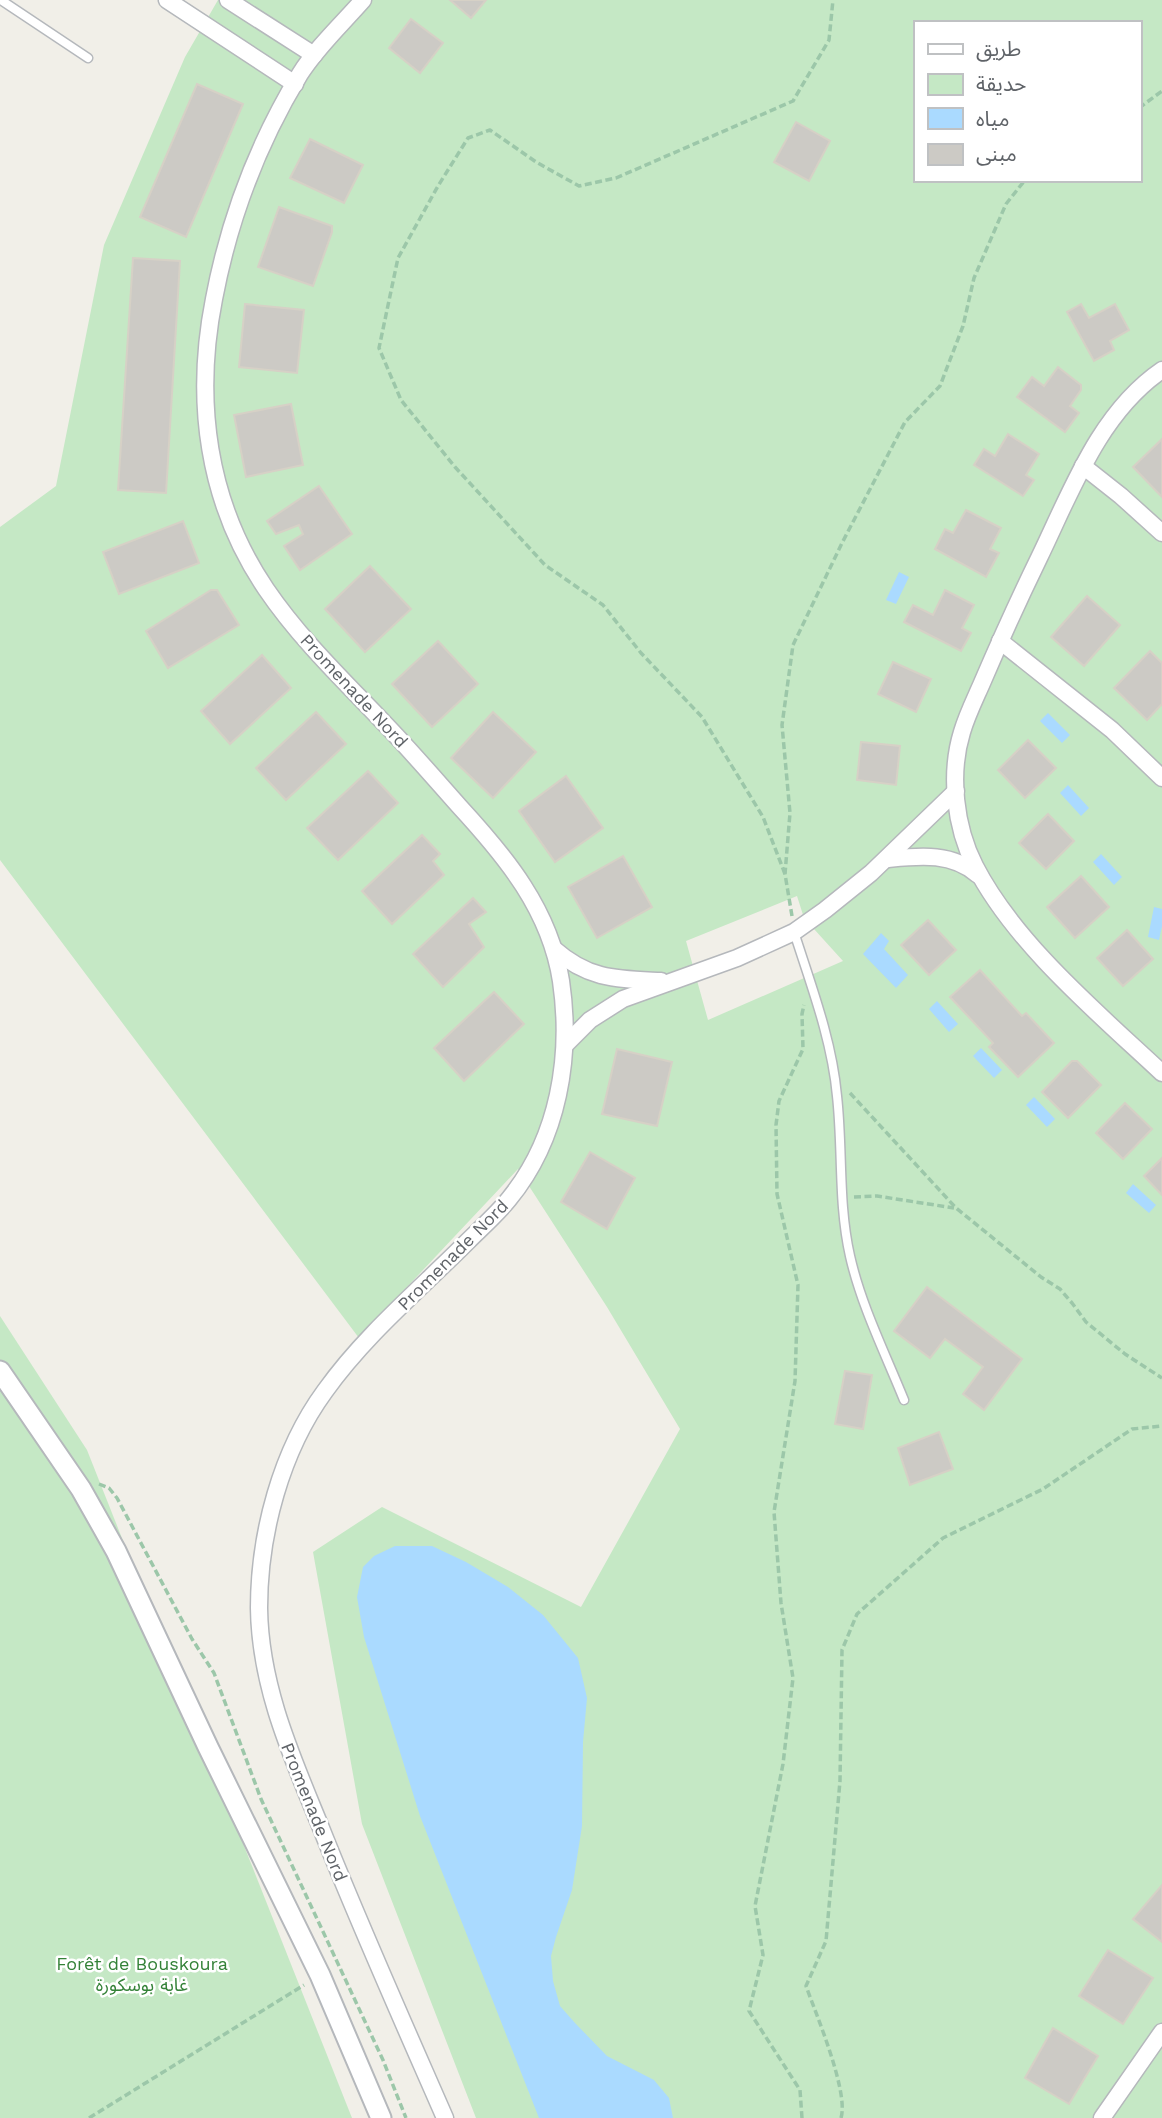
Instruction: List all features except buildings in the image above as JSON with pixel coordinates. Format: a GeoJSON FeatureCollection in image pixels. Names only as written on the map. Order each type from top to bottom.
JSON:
{"type":"FeatureCollection","features":[{"type":"Feature","properties":{"kind":"street"},"geometry":{"type":"LineString","coordinates":[[167,0],[295,85]]}},
{"type":"Feature","properties":{"kind":"street"},"geometry":{"type":"LineString","coordinates":[[228,0],[314,55]]}},
{"type":"Feature","properties":{"kind":"street","name":"Promenade Nord"},"geometry":{"type":"LineString","coordinates":[[363,0],[298,76],[277,114],[249,176],[224,252],[211,310],[206,345],[204,406],[210,451],[222,497],[242,548],[260,580],[316,652],[393,732],[503,856],[533,900],[549,931],[561,977],[566,1044],[561,1083],[553,1114],[533,1160],[512,1196],[371,1335],[323,1394],[304,1424],[279,1487],[264,1547],[260,1580],[259,1607],[264,1657],[282,1732],[340,1875],[445,2118]]}},
{"type":"Feature","properties":{"kind":"street"},"geometry":{"type":"LineString","coordinates":[[982,879],[965,840],[956,791],[956,769],[962,732],[1000,640],[1083,467],[1121,409],[1147,381],[1162,370]]}},
{"type":"Feature","properties":{"kind":"street"},"geometry":{"type":"LineString","coordinates":[[1083,467],[1121,496],[1162,533]]}},
{"type":"Feature","properties":{"kind":"street"},"geometry":{"type":"LineString","coordinates":[[1000,640],[1112,730],[1162,778]]}},
{"type":"Feature","properties":{"kind":"street"},"geometry":{"type":"LineString","coordinates":[[566,1044],[590,1020],[622,999],[737,958],[794,932],[887,859],[956,791]]}},
{"type":"Feature","properties":{"kind":"street"},"geometry":{"type":"LineString","coordinates":[[887,859],[919,856],[951,860],[970,868],[982,879],[1010,918],[1048,962],[1162,1073]]}},
{"type":"Feature","properties":{"kind":"street"},"geometry":{"type":"LineString","coordinates":[[554,949],[570,962],[595,974],[631,980],[671,982]]}},
{"type":"Feature","properties":{"kind":"street"},"geometry":{"type":"LineString","coordinates":[[0,1371],[51,1442],[116,1551],[208,1748],[320,1975],[381,2118]]}},
{"type":"Feature","properties":{"kind":"street"},"geometry":{"type":"LineString","coordinates":[[1102,2118],[1162,2032]]}},
{"type":"Feature","properties":{"kind":"lane"},"geometry":{"type":"LineString","coordinates":[[1,0],[88,58]]}},
{"type":"Feature","properties":{"kind":"lane"},"geometry":{"type":"LineString","coordinates":[[794,932],[825,1030],[838,1097],[841,1197],[854,1272],[904,1400]]}},
{"type":"Feature","properties":{"kind":"path"},"geometry":{"type":"LineString","coordinates":[[794,932],[785,874],[763,817],[702,717],[641,653],[603,605],[545,565],[456,467],[401,400],[379,348],[398,258],[468,138],[491,130],[536,162],[579,186],[616,178],[793,100],[829,40],[833,0]]}},
{"type":"Feature","properties":{"kind":"path"},"geometry":{"type":"LineString","coordinates":[[1141,106],[1162,90]]}},
{"type":"Feature","properties":{"kind":"path"},"geometry":{"type":"LineString","coordinates":[[785,874],[790,813],[782,724],[793,645],[905,422],[940,386],[963,326],[974,278],[1006,204],[1023,182]]}},
{"type":"Feature","properties":{"kind":"path"},"geometry":{"type":"LineString","coordinates":[[802,2118],[800,2090],[749,2011],[763,1955],[755,1906],[783,1764],[793,1678],[781,1603],[774,1512],[795,1381],[798,1285],[777,1194],[776,1125],[779,1101],[803,1049],[802,1014],[810,983]]}},
{"type":"Feature","properties":{"kind":"path"},"geometry":{"type":"LineString","coordinates":[[834,1075],[956,1208],[1041,1277],[1060,1289],[1086,1322],[1115,1346],[1162,1378]]}},
{"type":"Feature","properties":{"kind":"path"},"geometry":{"type":"LineString","coordinates":[[841,1197],[877,1196],[956,1208]]}},
{"type":"Feature","properties":{"kind":"path"},"geometry":{"type":"LineString","coordinates":[[841,2118],[844,2109],[836,2072],[806,1986],[826,1941],[840,1781],[842,1650],[857,1614],[943,1538],[1043,1489],[1132,1429],[1162,1426]]}},
{"type":"Feature","properties":{"kind":"path"},"geometry":{"type":"LineString","coordinates":[[81,1489],[91,1484],[100,1484],[117,1498],[192,1639],[214,1673],[261,1799],[383,2060],[406,2118]]}},
{"type":"Feature","properties":{"kind":"path"},"geometry":{"type":"LineString","coordinates":[[89,2118],[320,1975]]}},
{"type":"Feature","properties":{"kind":"green space"},"geometry":{"type":"Polygon","coordinates":[[[218,0],[1162,0],[1162,2118],[476,2118],[362,1824],[313,1552],[382,1507],[581,1607],[680,1429],[607,1307],[518,1169],[359,1338],[0,860],[0,527],[56,486],[104,245],[185,57],[218,0]],[[797,896],[686,941],[708,1020],[843,961],[804,918],[797,896]]]}},
{"type":"Feature","properties":{"kind":"green space","name":"Forêt de Bouskoura غابة بوسكورة"},"geometry":{"type":"Polygon","coordinates":[[[0,1316],[87,1450],[352,2118],[0,2118],[0,1316]]]}},
{"type":"Feature","properties":{"kind":"water"},"geometry":{"type":"Polygon","coordinates":[[[899,572],[909,577],[896,604],[886,600],[899,572]]]}},
{"type":"Feature","properties":{"kind":"water"},"geometry":{"type":"Polygon","coordinates":[[[1048,713],[1070,735],[1062,743],[1040,721],[1048,713]]]}},
{"type":"Feature","properties":{"kind":"water"},"geometry":{"type":"Polygon","coordinates":[[[1068,785],[1089,808],[1081,816],[1060,793],[1068,785]]]}},
{"type":"Feature","properties":{"kind":"water"},"geometry":{"type":"Polygon","coordinates":[[[1101,854],[1122,877],[1114,885],[1093,862],[1101,854]]]}},
{"type":"Feature","properties":{"kind":"water"},"geometry":{"type":"Polygon","coordinates":[[[1154,907],[1162,909],[1159,940],[1148,937],[1154,907]]]}},
{"type":"Feature","properties":{"kind":"water"},"geometry":{"type":"Polygon","coordinates":[[[881,933],[889,941],[884,949],[908,975],[896,988],[863,954],[881,933]]]}},
{"type":"Feature","properties":{"kind":"water"},"geometry":{"type":"Polygon","coordinates":[[[937,1001],[958,1024],[949,1032],[929,1009],[937,1001]]]}},
{"type":"Feature","properties":{"kind":"water"},"geometry":{"type":"Polygon","coordinates":[[[981,1048],[1002,1070],[994,1078],[973,1056],[981,1048]]]}},
{"type":"Feature","properties":{"kind":"water"},"geometry":{"type":"Polygon","coordinates":[[[1034,1097],[1055,1119],[1047,1127],[1026,1105],[1034,1097]]]}},
{"type":"Feature","properties":{"kind":"water"},"geometry":{"type":"Polygon","coordinates":[[[1133,1184],[1156,1205],[1149,1213],[1126,1193],[1133,1184]]]}},
{"type":"Feature","properties":{"kind":"water"},"geometry":{"type":"Polygon","coordinates":[[[395,1546],[432,1546],[508,1587],[543,1615],[578,1658],[587,1698],[583,1742],[582,1826],[572,1890],[551,1956],[553,1981],[560,2006],[607,2056],[654,2080],[669,2098],[673,2118],[539,2118],[420,1816],[364,1637],[357,1597],[363,1567],[374,1556],[395,1546]]]}}]}
